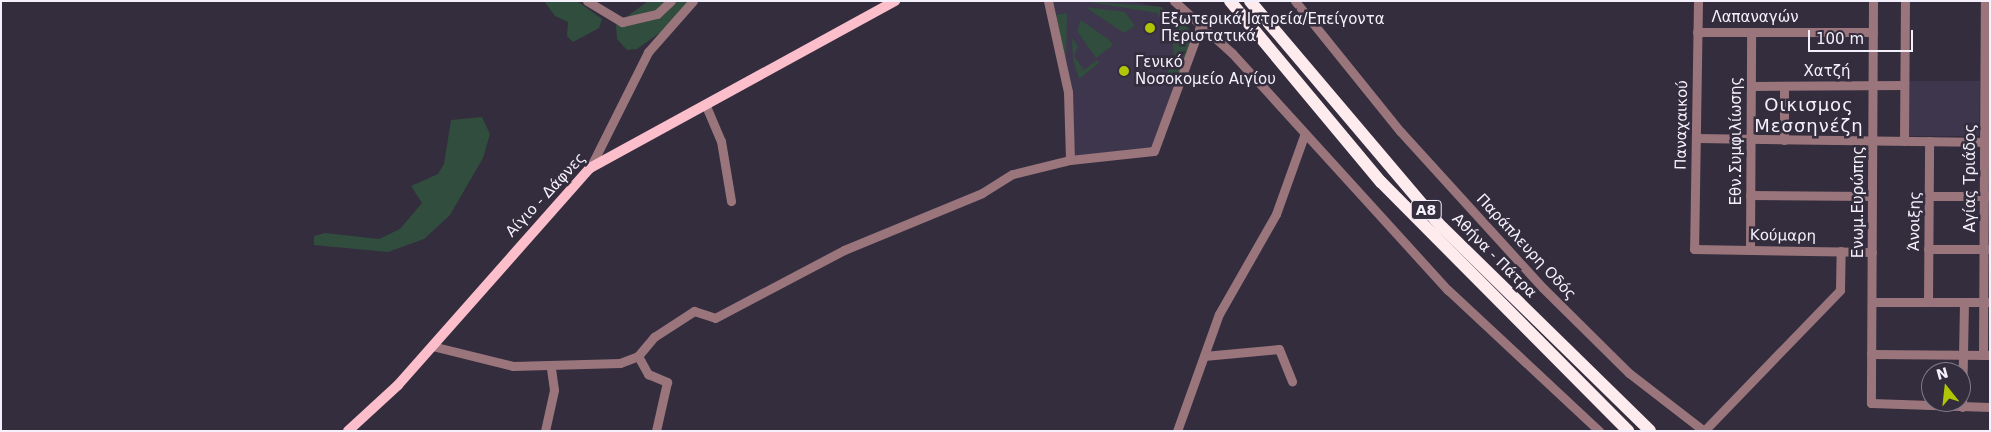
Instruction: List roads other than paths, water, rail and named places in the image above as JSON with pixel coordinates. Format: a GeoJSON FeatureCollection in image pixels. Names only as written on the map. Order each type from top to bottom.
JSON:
{"type":"FeatureCollection","features":[{"type":"Feature","properties":{"kind":"highway","name":"Αθήνα - Πάτρα"},"geometry":{"type":"LineString","coordinates":[[1230,1],[1381,182],[1628,431]]}},
{"type":"Feature","properties":{"kind":"highway","name":"Αθήνα - Πάτρα"},"geometry":{"type":"LineString","coordinates":[[1250,1],[1442,228],[1650,431]]}},
{"type":"Feature","properties":{"kind":"main road","name":"Αίγιο - Δάφνες"},"geometry":{"type":"LineString","coordinates":[[348,431],[398,385],[590,168],[896,1]]}},
{"type":"Feature","properties":{"kind":"street"},"geometry":{"type":"LineString","coordinates":[[587,1],[622,22],[657,14],[671,1]]}},
{"type":"Feature","properties":{"kind":"street"},"geometry":{"type":"LineString","coordinates":[[590,168],[648,52],[693,1]]}},
{"type":"Feature","properties":{"kind":"street"},"geometry":{"type":"LineString","coordinates":[[1048,1],[1068,92],[1070,160]]}},
{"type":"Feature","properties":{"kind":"street"},"geometry":{"type":"LineString","coordinates":[[1174,1],[1242,64],[1304,136],[1448,290],[1599,431]]}},
{"type":"Feature","properties":{"kind":"street","name":"Παράπλευρη Οδός"},"geometry":{"type":"LineString","coordinates":[[1294,1],[1344,65],[1543,288],[1628,373],[1704,431]]}},
{"type":"Feature","properties":{"kind":"street","name":"Παναχαικού"},"geometry":{"type":"LineString","coordinates":[[1694,249],[1698,1]]}},
{"type":"Feature","properties":{"kind":"street","name":"Ενωμ.Ευρώπης"},"geometry":{"type":"LineString","coordinates":[[1873,1],[1871,403],[1921,405]]}},
{"type":"Feature","properties":{"kind":"street"},"geometry":{"type":"LineString","coordinates":[[1904,141],[1905,1]]}},
{"type":"Feature","properties":{"kind":"street","name":"Αγίας Τριάδος"},"geometry":{"type":"LineString","coordinates":[[1985,1],[1987,33],[1987,355]]}},
{"type":"Feature","properties":{"kind":"street"},"geometry":{"type":"LineString","coordinates":[[432,346],[479,360],[552,368],[607,366],[638,356],[654,337],[694,311],[714,318],[909,221],[982,193],[1022,171],[1070,160],[1154,151],[1201,24]]}},
{"type":"Feature","properties":{"kind":"street","name":"Λαπαναγών"},"geometry":{"type":"LineString","coordinates":[[1697,32],[1873,32]]}},
{"type":"Feature","properties":{"kind":"street","name":"Εθν.Συμφιλίωσης"},"geometry":{"type":"LineString","coordinates":[[1750,250],[1751,32]]}},
{"type":"Feature","properties":{"kind":"street","name":"Χατζή"},"geometry":{"type":"LineString","coordinates":[[1751,86],[1904,85]]}},
{"type":"Feature","properties":{"kind":"street"},"geometry":{"type":"LineString","coordinates":[[1784,86],[1784,140]]}},
{"type":"Feature","properties":{"kind":"street"},"geometry":{"type":"LineString","coordinates":[[706,106],[721,141],[731,201]]}},
{"type":"Feature","properties":{"kind":"street"},"geometry":{"type":"LineString","coordinates":[[1177,431],[1219,314],[1276,214],[1304,136]]}},
{"type":"Feature","properties":{"kind":"street"},"geometry":{"type":"LineString","coordinates":[[1696,138],[1987,142]]}},
{"type":"Feature","properties":{"kind":"street","name":"Άνοιξης"},"geometry":{"type":"LineString","coordinates":[[1928,302],[1929,141]]}},
{"type":"Feature","properties":{"kind":"street"},"geometry":{"type":"LineString","coordinates":[[1929,196],[1987,193]]}},
{"type":"Feature","properties":{"kind":"street"},"geometry":{"type":"LineString","coordinates":[[1750,195],[1872,196]]}},
{"type":"Feature","properties":{"kind":"street"},"geometry":{"type":"LineString","coordinates":[[1928,249],[1987,248]]}},
{"type":"Feature","properties":{"kind":"street","name":"Κούμαρη"},"geometry":{"type":"LineString","coordinates":[[1694,249],[1872,252]]}},
{"type":"Feature","properties":{"kind":"street"},"geometry":{"type":"LineString","coordinates":[[1704,431],[1840,290],[1841,251]]}},
{"type":"Feature","properties":{"kind":"street"},"geometry":{"type":"LineString","coordinates":[[1872,302],[1987,302]]}},
{"type":"Feature","properties":{"kind":"street"},"geometry":{"type":"LineString","coordinates":[[1963,362],[1964,302]]}},
{"type":"Feature","properties":{"kind":"street"},"geometry":{"type":"LineString","coordinates":[[1204,356],[1279,349],[1292,381]]}},
{"type":"Feature","properties":{"kind":"street"},"geometry":{"type":"LineString","coordinates":[[1872,354],[1987,355]]}},
{"type":"Feature","properties":{"kind":"street"},"geometry":{"type":"LineString","coordinates":[[638,356],[648,374],[667,382],[656,431]]}},
{"type":"Feature","properties":{"kind":"street"},"geometry":{"type":"LineString","coordinates":[[545,431],[554,390],[552,368]]}},
{"type":"Feature","properties":{"kind":"street"},"geometry":{"type":"LineString","coordinates":[[1971,407],[1990,407]]}},
{"type":"Feature","properties":{"kind":"place","name":"Εξωτερικά Ιατρεία/Επείγοντα Περιστατικά"},"geometry":{"type":"Point","coordinates":[1150,28]}},
{"type":"Feature","properties":{"kind":"place","name":"Γενικό Νοσοκομείο Αιγίου"},"geometry":{"type":"Point","coordinates":[1124,71]}},
{"type":"Feature","properties":{"kind":"district","name":"Οικισμος Μεσσηνέζη"},"geometry":{"type":"Point","coordinates":[1809,116]}}]}
